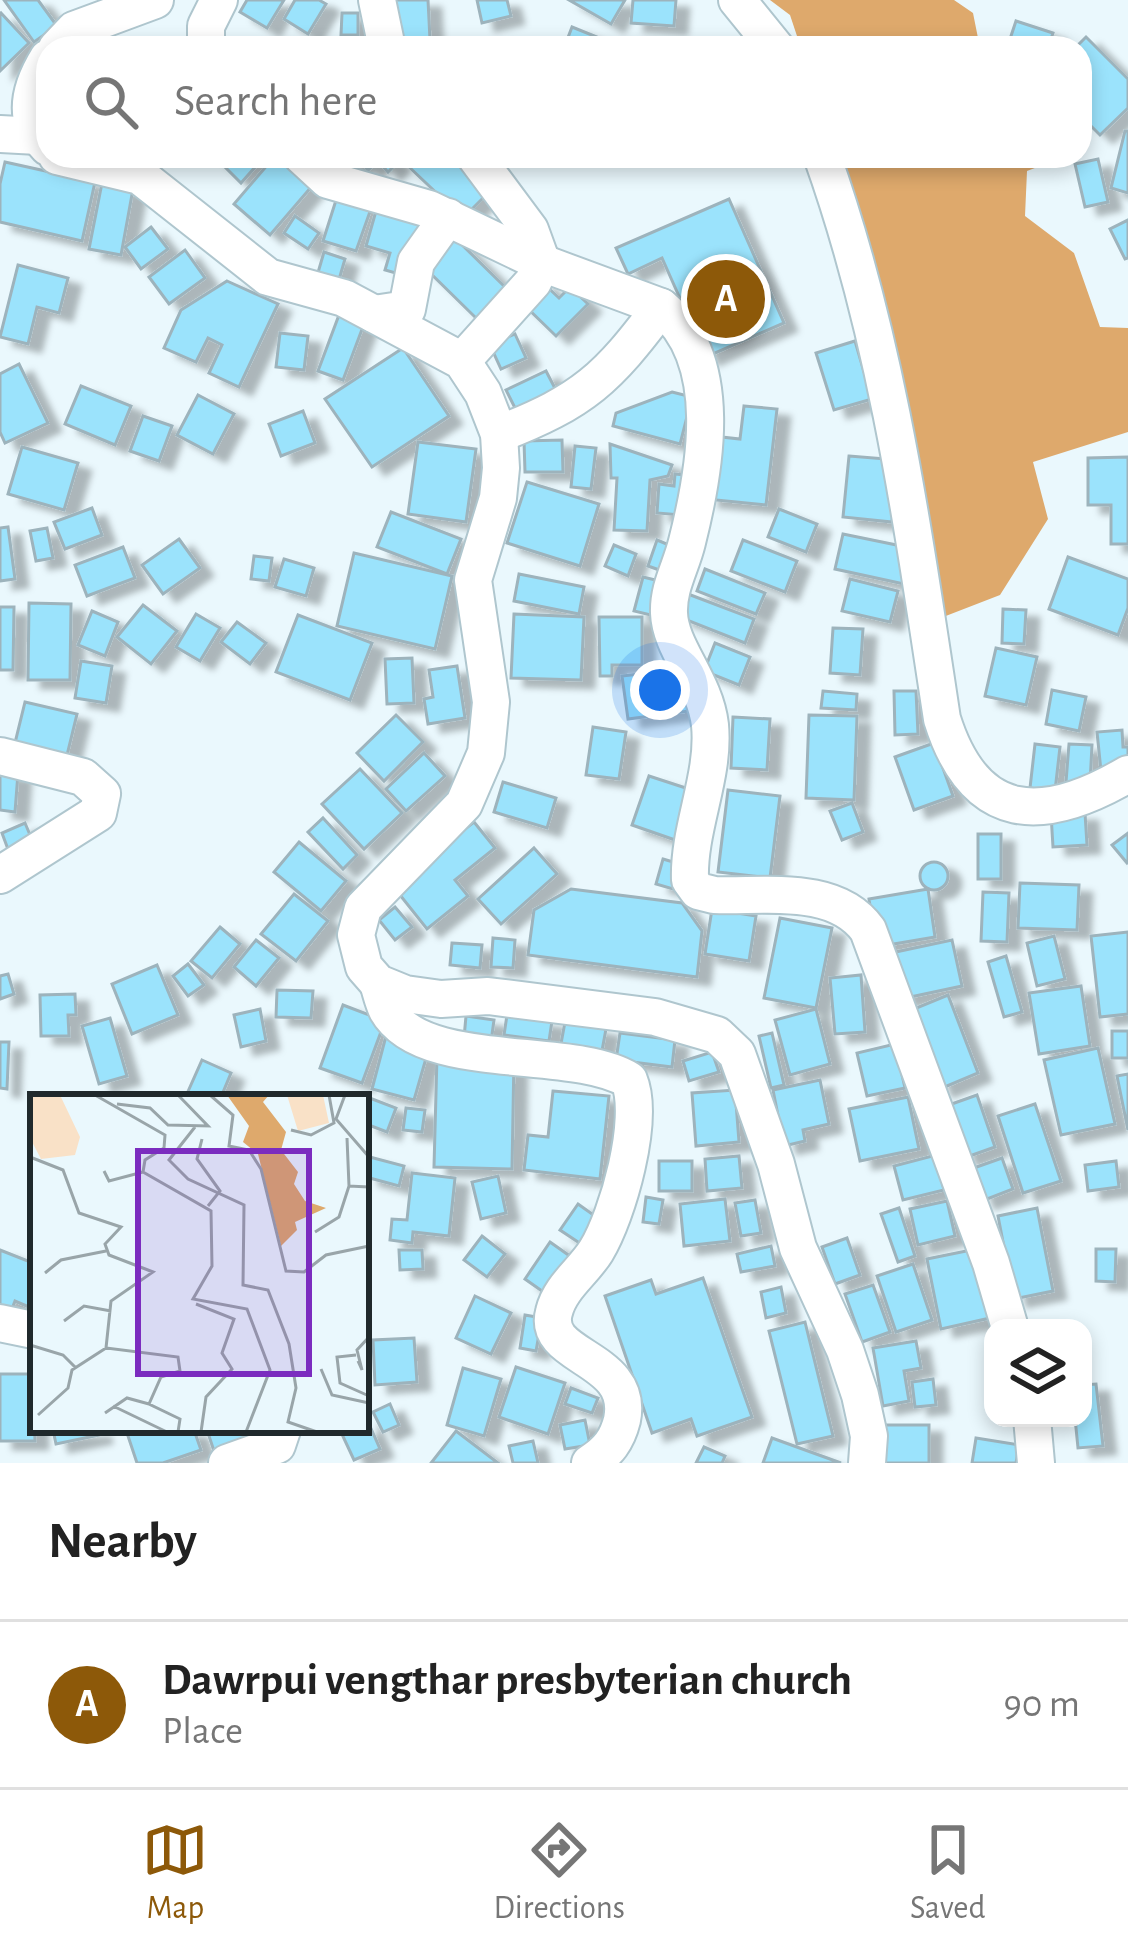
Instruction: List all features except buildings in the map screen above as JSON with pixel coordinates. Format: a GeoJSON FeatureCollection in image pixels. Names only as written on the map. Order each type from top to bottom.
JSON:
{"type":"FeatureCollection","features":[{"type":"Feature","properties":{"kind":"street"},"geometry":{"type":"LineString","coordinates":[[68,36],[155,0]]}},
{"type":"Feature","properties":{"kind":"street"},"geometry":{"type":"LineString","coordinates":[[206,36],[219,0]]}},
{"type":"Feature","properties":{"kind":"street"},"geometry":{"type":"LineString","coordinates":[[377,0],[384,36]]}},
{"type":"Feature","properties":{"kind":"street"},"geometry":{"type":"LineString","coordinates":[[737,0],[766,36]]}},
{"type":"Feature","properties":{"kind":"street"},"geometry":{"type":"LineString","coordinates":[[36,81],[30,113],[36,124]]}},
{"type":"Feature","properties":{"kind":"street"},"geometry":{"type":"LineString","coordinates":[[0,134],[36,143]]}},
{"type":"Feature","properties":{"kind":"street"},"geometry":{"type":"LineString","coordinates":[[115,168],[140,176],[268,277],[344,298],[462,362],[483,393],[499,434],[498,498],[473,580],[491,702],[486,753],[464,804],[364,908],[356,935],[364,967],[378,983],[386,1008],[412,1034],[456,1049],[601,1070],[628,1080],[634,1104],[629,1147],[609,1222],[592,1257],[561,1294],[552,1322],[562,1342],[613,1378],[622,1390],[620,1429],[605,1454],[590,1463]]}},
{"type":"Feature","properties":{"kind":"street"},"geometry":{"type":"LineString","coordinates":[[315,168],[328,180],[412,202],[542,263],[661,307],[676,319],[695,353],[705,391],[691,527],[669,598],[674,637],[702,688],[711,732],[690,880],[698,891],[714,895],[834,901],[856,913],[868,930],[1007,1319]]}},
{"type":"Feature","properties":{"kind":"street"},"geometry":{"type":"LineString","coordinates":[[462,362],[533,282],[542,263],[530,230],[484,168]]}},
{"type":"Feature","properties":{"kind":"street"},"geometry":{"type":"LineString","coordinates":[[826,168],[875,331],[904,470],[942,719],[950,743],[976,785],[993,799],[1015,805],[1040,806],[1095,793],[1128,774]]}},
{"type":"Feature","properties":{"kind":"street"},"geometry":{"type":"LineString","coordinates":[[374,314],[407,309],[416,262],[448,218]]}},
{"type":"Feature","properties":{"kind":"street"},"geometry":{"type":"LineString","coordinates":[[499,434],[580,398],[610,370],[661,307]]}},
{"type":"Feature","properties":{"kind":"street"},"geometry":{"type":"LineString","coordinates":[[0,756],[83,777],[102,794],[98,812],[0,875]]}},
{"type":"Feature","properties":{"kind":"street"},"geometry":{"type":"LineString","coordinates":[[378,983],[405,994],[441,999],[488,996],[655,1017],[718,1035],[737,1054],[776,1163],[798,1248],[860,1395],[868,1436],[867,1463]]}},
{"type":"Feature","properties":{"kind":"street"},"geometry":{"type":"LineString","coordinates":[[0,1323],[30,1329]]}},
{"type":"Feature","properties":{"kind":"street"},"geometry":{"type":"LineString","coordinates":[[1033,1427],[1036,1463]]}},
{"type":"Feature","properties":{"kind":"street"},"geometry":{"type":"LineString","coordinates":[[227,1463],[277,1445],[281,1433]]}},
{"type":"Feature","properties":{"kind":"shaded area"},"geometry":{"type":"Polygon","coordinates":[[[770,0],[954,0],[973,13],[978,36],[797,36],[790,15],[770,0]]]}},
{"type":"Feature","properties":{"kind":"shaded area"},"geometry":{"type":"Polygon","coordinates":[[[840,168],[1035,168],[1027,171],[1025,216],[1074,253],[1100,327],[1128,328],[1128,432],[1033,462],[1048,519],[1000,595],[938,619],[840,168]]]}},
{"type":"Feature","properties":{"kind":"place","name":"Dawrpui vengthar presbyterian church"},"geometry":{"type":"Point","coordinates":[726,299]}}]}
